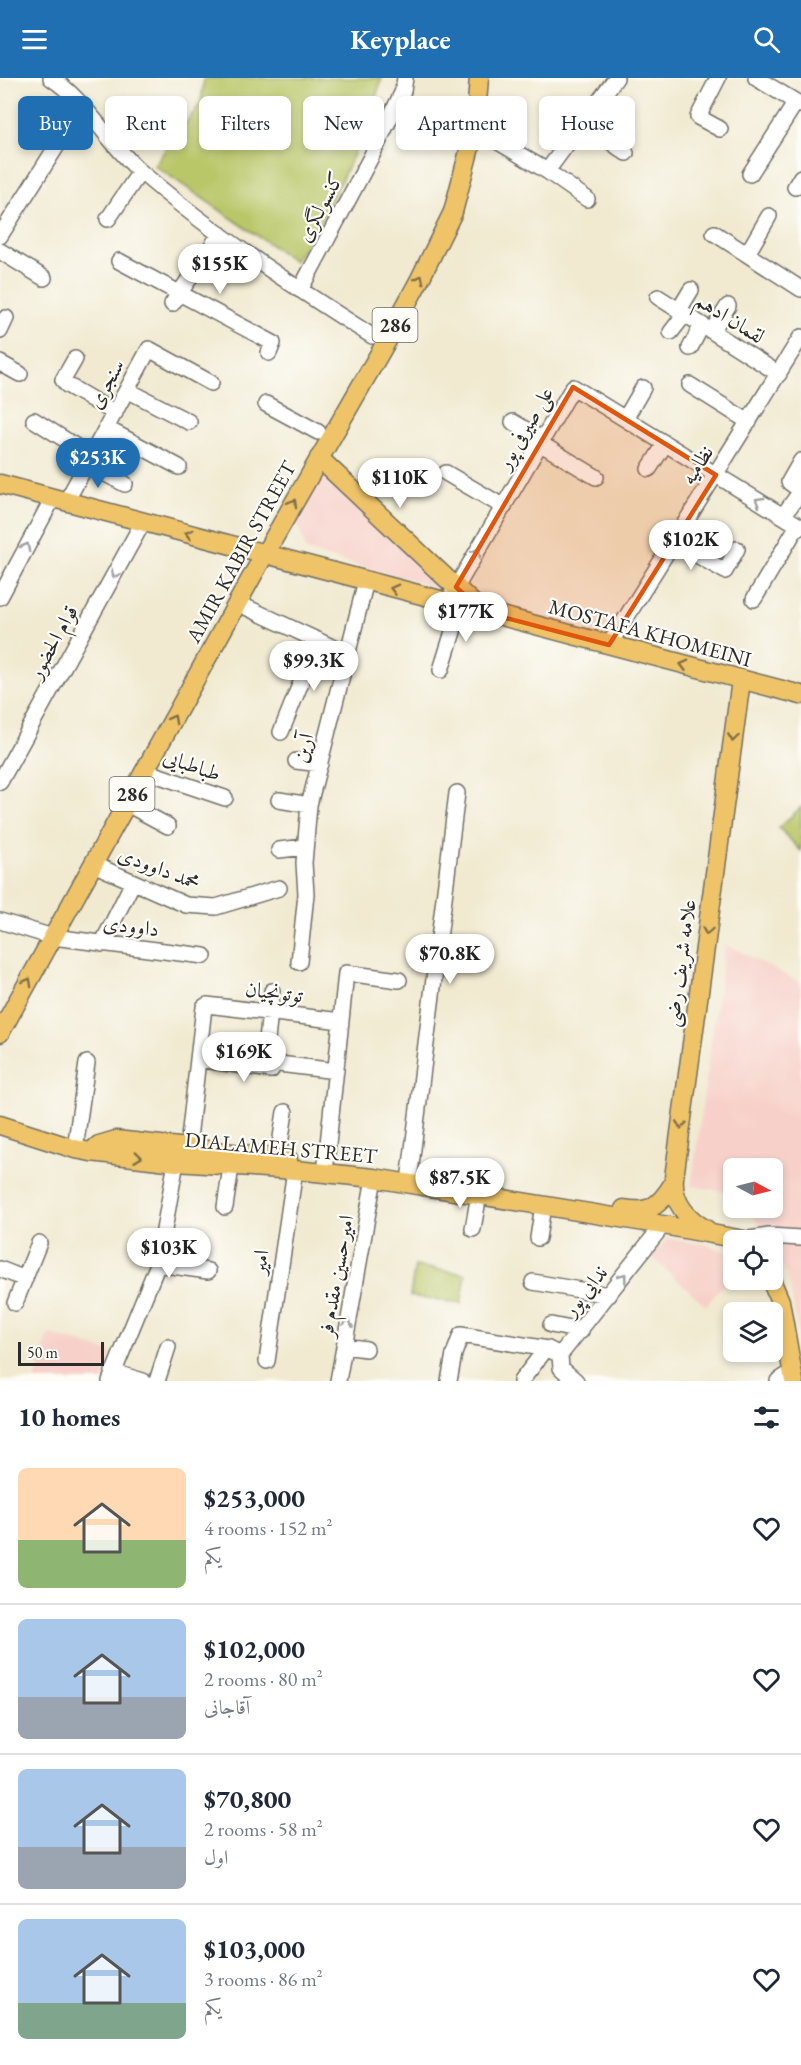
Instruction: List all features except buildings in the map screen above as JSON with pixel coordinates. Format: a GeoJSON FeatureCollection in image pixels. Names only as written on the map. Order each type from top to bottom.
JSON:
{"type":"FeatureCollection","features":[{"type":"Feature","properties":{"kind":"main road","name":"AMIR KABIR STREET"},"geometry":{"type":"LineString","coordinates":[[478,96],[479,78]]}},
{"type":"Feature","properties":{"kind":"main road","name":"AMIR KABIR STREET"},"geometry":{"type":"LineString","coordinates":[[0,1033],[319,458],[379,340],[453,212],[469,150]]}},
{"type":"Feature","properties":{"kind":"main road"},"geometry":{"type":"LineString","coordinates":[[319,458],[455,598]]}},
{"type":"Feature","properties":{"kind":"main road"},"geometry":{"type":"LineString","coordinates":[[0,484],[366,581],[455,598]]}},
{"type":"Feature","properties":{"kind":"main road","name":"MOSTAFA KHOMEINI"},"geometry":{"type":"LineString","coordinates":[[455,598],[483,612],[801,695]]}},
{"type":"Feature","properties":{"kind":"main road","name":"علامه شریف رضی"},"geometry":{"type":"LineString","coordinates":[[673,1184],[741,680]]}},
{"type":"Feature","properties":{"kind":"main road","name":"DIALAMEH STREET"},"geometry":{"type":"LineString","coordinates":[[0,1125],[83,1151],[176,1162],[374,1178],[723,1236]]}},
{"type":"Feature","properties":{"kind":"main road","name":"DIALAMEH STREET"},"geometry":{"type":"LineString","coordinates":[[83,1151],[116,1140],[188,1147],[410,1173],[633,1211],[653,1207]]}},
{"type":"Feature","properties":{"kind":"main road"},"geometry":{"type":"LineString","coordinates":[[663,1225],[653,1207],[666,1195],[673,1184]]}},
{"type":"Feature","properties":{"kind":"main road"},"geometry":{"type":"LineString","coordinates":[[673,1184],[681,1208],[697,1224],[715,1234]]}},
{"type":"Feature","properties":{"kind":"main road"},"geometry":{"type":"LineString","coordinates":[[775,1290],[780,1301],[788,1378]]}},
{"type":"Feature","properties":{"kind":"street","name":"کنسولگری"},"geometry":{"type":"LineString","coordinates":[[300,290],[370,158],[403,91],[405,78]]}},
{"type":"Feature","properties":{"kind":"street"},"geometry":{"type":"LineString","coordinates":[[602,96],[616,78]]}},
{"type":"Feature","properties":{"kind":"street"},"geometry":{"type":"LineString","coordinates":[[718,78],[698,117],[720,129]]}},
{"type":"Feature","properties":{"kind":"street"},"geometry":{"type":"LineString","coordinates":[[750,174],[798,104],[756,78]]}},
{"type":"Feature","properties":{"kind":"street"},"geometry":{"type":"LineString","coordinates":[[55,79],[74,96]]}},
{"type":"Feature","properties":{"kind":"street"},"geometry":{"type":"LineString","coordinates":[[93,119],[140,172],[220,234],[300,290],[379,340]]}},
{"type":"Feature","properties":{"kind":"street"},"geometry":{"type":"LineString","coordinates":[[0,236],[54,150]]}},
{"type":"Feature","properties":{"kind":"street"},"geometry":{"type":"LineString","coordinates":[[512,150],[587,199]]}},
{"type":"Feature","properties":{"kind":"street"},"geometry":{"type":"LineString","coordinates":[[547,171],[562,150]]}},
{"type":"Feature","properties":{"kind":"street"},"geometry":{"type":"LineString","coordinates":[[622,150],[626,153]]}},
{"type":"Feature","properties":{"kind":"street"},"geometry":{"type":"LineString","coordinates":[[108,219],[140,172]]}},
{"type":"Feature","properties":{"kind":"street"},"geometry":{"type":"LineString","coordinates":[[747,254],[769,216]]}},
{"type":"Feature","properties":{"kind":"street"},"geometry":{"type":"LineString","coordinates":[[714,233],[801,289]]}},
{"type":"Feature","properties":{"kind":"street"},"geometry":{"type":"LineString","coordinates":[[176,298],[220,234]]}},
{"type":"Feature","properties":{"kind":"street"},"geometry":{"type":"LineString","coordinates":[[0,251],[44,278]]}},
{"type":"Feature","properties":{"kind":"street"},"geometry":{"type":"LineString","coordinates":[[119,261],[176,298],[273,343],[269,353]]}},
{"type":"Feature","properties":{"kind":"street"},"geometry":{"type":"LineString","coordinates":[[671,332],[691,290]]}},
{"type":"Feature","properties":{"kind":"street","name":"لقمان ادهم"},"geometry":{"type":"LineString","coordinates":[[658,297],[779,374]]}},
{"type":"Feature","properties":{"kind":"street"},"geometry":{"type":"LineString","coordinates":[[690,348],[728,306]]}},
{"type":"Feature","properties":{"kind":"street","name":"نظامیه"},"geometry":{"type":"LineString","coordinates":[[609,645],[801,339]]}},
{"type":"Feature","properties":{"kind":"street","name":"سنجری"},"geometry":{"type":"LineString","coordinates":[[0,597],[59,500],[89,460],[149,350],[211,382]]}},
{"type":"Feature","properties":{"kind":"street"},"geometry":{"type":"LineString","coordinates":[[75,359],[63,380],[67,385],[115,413]]}},
{"type":"Feature","properties":{"kind":"street"},"geometry":{"type":"LineString","coordinates":[[0,363],[20,374]]}},
{"type":"Feature","properties":{"kind":"street"},"geometry":{"type":"LineString","coordinates":[[690,385],[749,422]]}},
{"type":"Feature","properties":{"kind":"street","name":"علی صیرفی پور"},"geometry":{"type":"LineString","coordinates":[[441,670],[455,598],[573,387],[800,526]]}},
{"type":"Feature","properties":{"kind":"street"},"geometry":{"type":"LineString","coordinates":[[625,419],[643,388]]}},
{"type":"Feature","properties":{"kind":"street"},"geometry":{"type":"LineString","coordinates":[[127,390],[189,422]]}},
{"type":"Feature","properties":{"kind":"street"},"geometry":{"type":"LineString","coordinates":[[266,404],[318,432]]}},
{"type":"Feature","properties":{"kind":"street"},"geometry":{"type":"LineString","coordinates":[[34,420],[125,484]]}},
{"type":"Feature","properties":{"kind":"street"},"geometry":{"type":"LineString","coordinates":[[513,422],[596,477]]}},
{"type":"Feature","properties":{"kind":"street"},"geometry":{"type":"LineString","coordinates":[[106,428],[178,467]]}},
{"type":"Feature","properties":{"kind":"street"},"geometry":{"type":"LineString","coordinates":[[650,469],[665,444]]}},
{"type":"Feature","properties":{"kind":"street"},"geometry":{"type":"LineString","coordinates":[[783,516],[801,490],[789,482],[801,461]]}},
{"type":"Feature","properties":{"kind":"street"},"geometry":{"type":"LineString","coordinates":[[446,473],[504,507]]}},
{"type":"Feature","properties":{"kind":"street","name":"قوام الحضور"},"geometry":{"type":"LineString","coordinates":[[0,782],[143,522]]}},
{"type":"Feature","properties":{"kind":"street"},"geometry":{"type":"LineString","coordinates":[[754,598],[800,526]]}},
{"type":"Feature","properties":{"kind":"street"},"geometry":{"type":"LineString","coordinates":[[674,542],[725,571],[737,549]]}},
{"type":"Feature","properties":{"kind":"street","name":"آرین"},"geometry":{"type":"LineString","coordinates":[[299,962],[306,894],[304,863],[309,805],[366,581]]}},
{"type":"Feature","properties":{"kind":"street"},"geometry":{"type":"LineString","coordinates":[[237,603],[347,654]]}},
{"type":"Feature","properties":{"kind":"street"},"geometry":{"type":"LineString","coordinates":[[280,732],[318,640]]}},
{"type":"Feature","properties":{"kind":"street"},"geometry":{"type":"LineString","coordinates":[[296,761],[320,764]]}},
{"type":"Feature","properties":{"kind":"street","name":"طباطبایی"},"geometry":{"type":"LineString","coordinates":[[145,771],[225,798]]}},
{"type":"Feature","properties":{"kind":"street"},"geometry":{"type":"LineString","coordinates":[[410,1173],[458,793]]}},
{"type":"Feature","properties":{"kind":"street"},"geometry":{"type":"LineString","coordinates":[[279,800],[309,805]]}},
{"type":"Feature","properties":{"kind":"street"},"geometry":{"type":"LineString","coordinates":[[126,804],[168,826]]}},
{"type":"Feature","properties":{"kind":"street"},"geometry":{"type":"LineString","coordinates":[[279,850],[305,847]]}},
{"type":"Feature","properties":{"kind":"street","name":"محمد داوودی"},"geometry":{"type":"LineString","coordinates":[[93,864],[186,905],[216,907],[279,888]]}},
{"type":"Feature","properties":{"kind":"street"},"geometry":{"type":"LineString","coordinates":[[102,944],[133,882]]}},
{"type":"Feature","properties":{"kind":"street","name":"داوودی"},"geometry":{"type":"LineString","coordinates":[[0,921],[53,937],[204,956]]}},
{"type":"Feature","properties":{"kind":"street"},"geometry":{"type":"LineString","coordinates":[[326,1163],[346,973],[399,980]]}},
{"type":"Feature","properties":{"kind":"street"},"geometry":{"type":"LineString","coordinates":[[267,1040],[272,991]]}},
{"type":"Feature","properties":{"kind":"street","name":"توتونچیان"},"geometry":{"type":"LineString","coordinates":[[198,1059],[204,1007],[207,1005],[341,1021]]}},
{"type":"Feature","properties":{"kind":"street"},"geometry":{"type":"LineString","coordinates":[[188,1147],[198,1059],[271,1070],[274,1065],[279,1064],[336,1071]]}},
{"type":"Feature","properties":{"kind":"street"},"geometry":{"type":"LineString","coordinates":[[83,1151],[87,1063]]}},
{"type":"Feature","properties":{"kind":"street"},"geometry":{"type":"LineString","coordinates":[[278,1157],[285,1112]]}},
{"type":"Feature","properties":{"kind":"street"},"geometry":{"type":"LineString","coordinates":[[143,1381],[112,1376],[158,1263],[176,1162]]}},
{"type":"Feature","properties":{"kind":"street"},"geometry":{"type":"LineString","coordinates":[[225,1207],[231,1167]]}},
{"type":"Feature","properties":{"kind":"street","name":"امیر"},"geometry":{"type":"LineString","coordinates":[[267,1361],[295,1170]]}},
{"type":"Feature","properties":{"kind":"street","name":"امیرحسین مقدم فر"},"geometry":{"type":"LineString","coordinates":[[338,1381],[374,1178]]}},
{"type":"Feature","properties":{"kind":"street"},"geometry":{"type":"LineString","coordinates":[[472,1229],[479,1194]]}},
{"type":"Feature","properties":{"kind":"street"},"geometry":{"type":"LineString","coordinates":[[538,1238],[543,1206]]}},
{"type":"Feature","properties":{"kind":"street","name":"ندایی پور"},"geometry":{"type":"LineString","coordinates":[[561,1355],[663,1225]]}},
{"type":"Feature","properties":{"kind":"street"},"geometry":{"type":"LineString","coordinates":[[783,1237],[801,1238]]}},
{"type":"Feature","properties":{"kind":"street"},"geometry":{"type":"LineString","coordinates":[[15,1303],[39,1243]]}},
{"type":"Feature","properties":{"kind":"street"},"geometry":{"type":"LineString","coordinates":[[158,1263],[208,1271]]}},
{"type":"Feature","properties":{"kind":"street"},"geometry":{"type":"LineString","coordinates":[[0,1269],[25,1279]]}},
{"type":"Feature","properties":{"kind":"street"},"geometry":{"type":"LineString","coordinates":[[533,1282],[609,1295]]}},
{"type":"Feature","properties":{"kind":"street"},"geometry":{"type":"LineString","coordinates":[[551,1324],[581,1331]]}},
{"type":"Feature","properties":{"kind":"street"},"geometry":{"type":"LineString","coordinates":[[449,1381],[454,1354],[461,1335],[546,1349],[561,1355],[561,1368],[576,1381]]}},
{"type":"Feature","properties":{"kind":"street"},"geometry":{"type":"LineString","coordinates":[[344,1346],[366,1349]]}},
{"type":"Feature","properties":{"kind":"street"},"geometry":{"type":"LineString","coordinates":[[157,1381],[168,1347]]}},
{"type":"Feature","properties":{"kind":"street"},"geometry":{"type":"LineString","coordinates":[[521,1381],[546,1349]]}},
{"type":"Feature","properties":{"kind":"highlighted area"},"geometry":{"type":"Polygon","coordinates":[[[573,387],[716,475],[609,645],[483,612],[456,587],[573,387]]]}},
{"type":"Feature","properties":{"kind":"shaded area"},"geometry":{"type":"Polygon","coordinates":[[[324,474],[437,581],[434,587],[306,551],[297,521],[324,474]]]}},
{"type":"Feature","properties":{"kind":"shaded area"},"geometry":{"type":"Polygon","coordinates":[[[725,944],[801,983],[801,1346],[788,1278],[783,1269],[783,1230],[762,1230],[755,1218],[783,1218],[783,1158],[723,1158],[723,1191],[691,1186],[725,944]]]}},
{"type":"Feature","properties":{"kind":"shaded area"},"geometry":{"type":"Polygon","coordinates":[[[667,1239],[709,1245],[723,1251],[723,1285],[706,1306],[652,1257],[667,1239]]]}},
{"type":"Feature","properties":{"kind":"shaded area"},"geometry":{"type":"Polygon","coordinates":[[[49,1334],[111,1352],[103,1381],[35,1381],[49,1334]]]}},
{"type":"Feature","properties":{"kind":"green space"},"geometry":{"type":"Polygon","coordinates":[[[204,78],[382,78],[376,96],[303,96],[303,150],[356,150],[318,228],[294,261],[154,165],[165,150],[187,150],[187,121],[199,106],[199,150],[291,150],[291,96],[202,96],[204,78]]]}},
{"type":"Feature","properties":{"kind":"green space"},"geometry":{"type":"Polygon","coordinates":[[[801,807],[801,851],[779,828],[801,807]]]}},
{"type":"Feature","properties":{"kind":"green space"},"geometry":{"type":"Polygon","coordinates":[[[415,1266],[466,1274],[461,1304],[410,1296],[415,1266]]]}}]}
